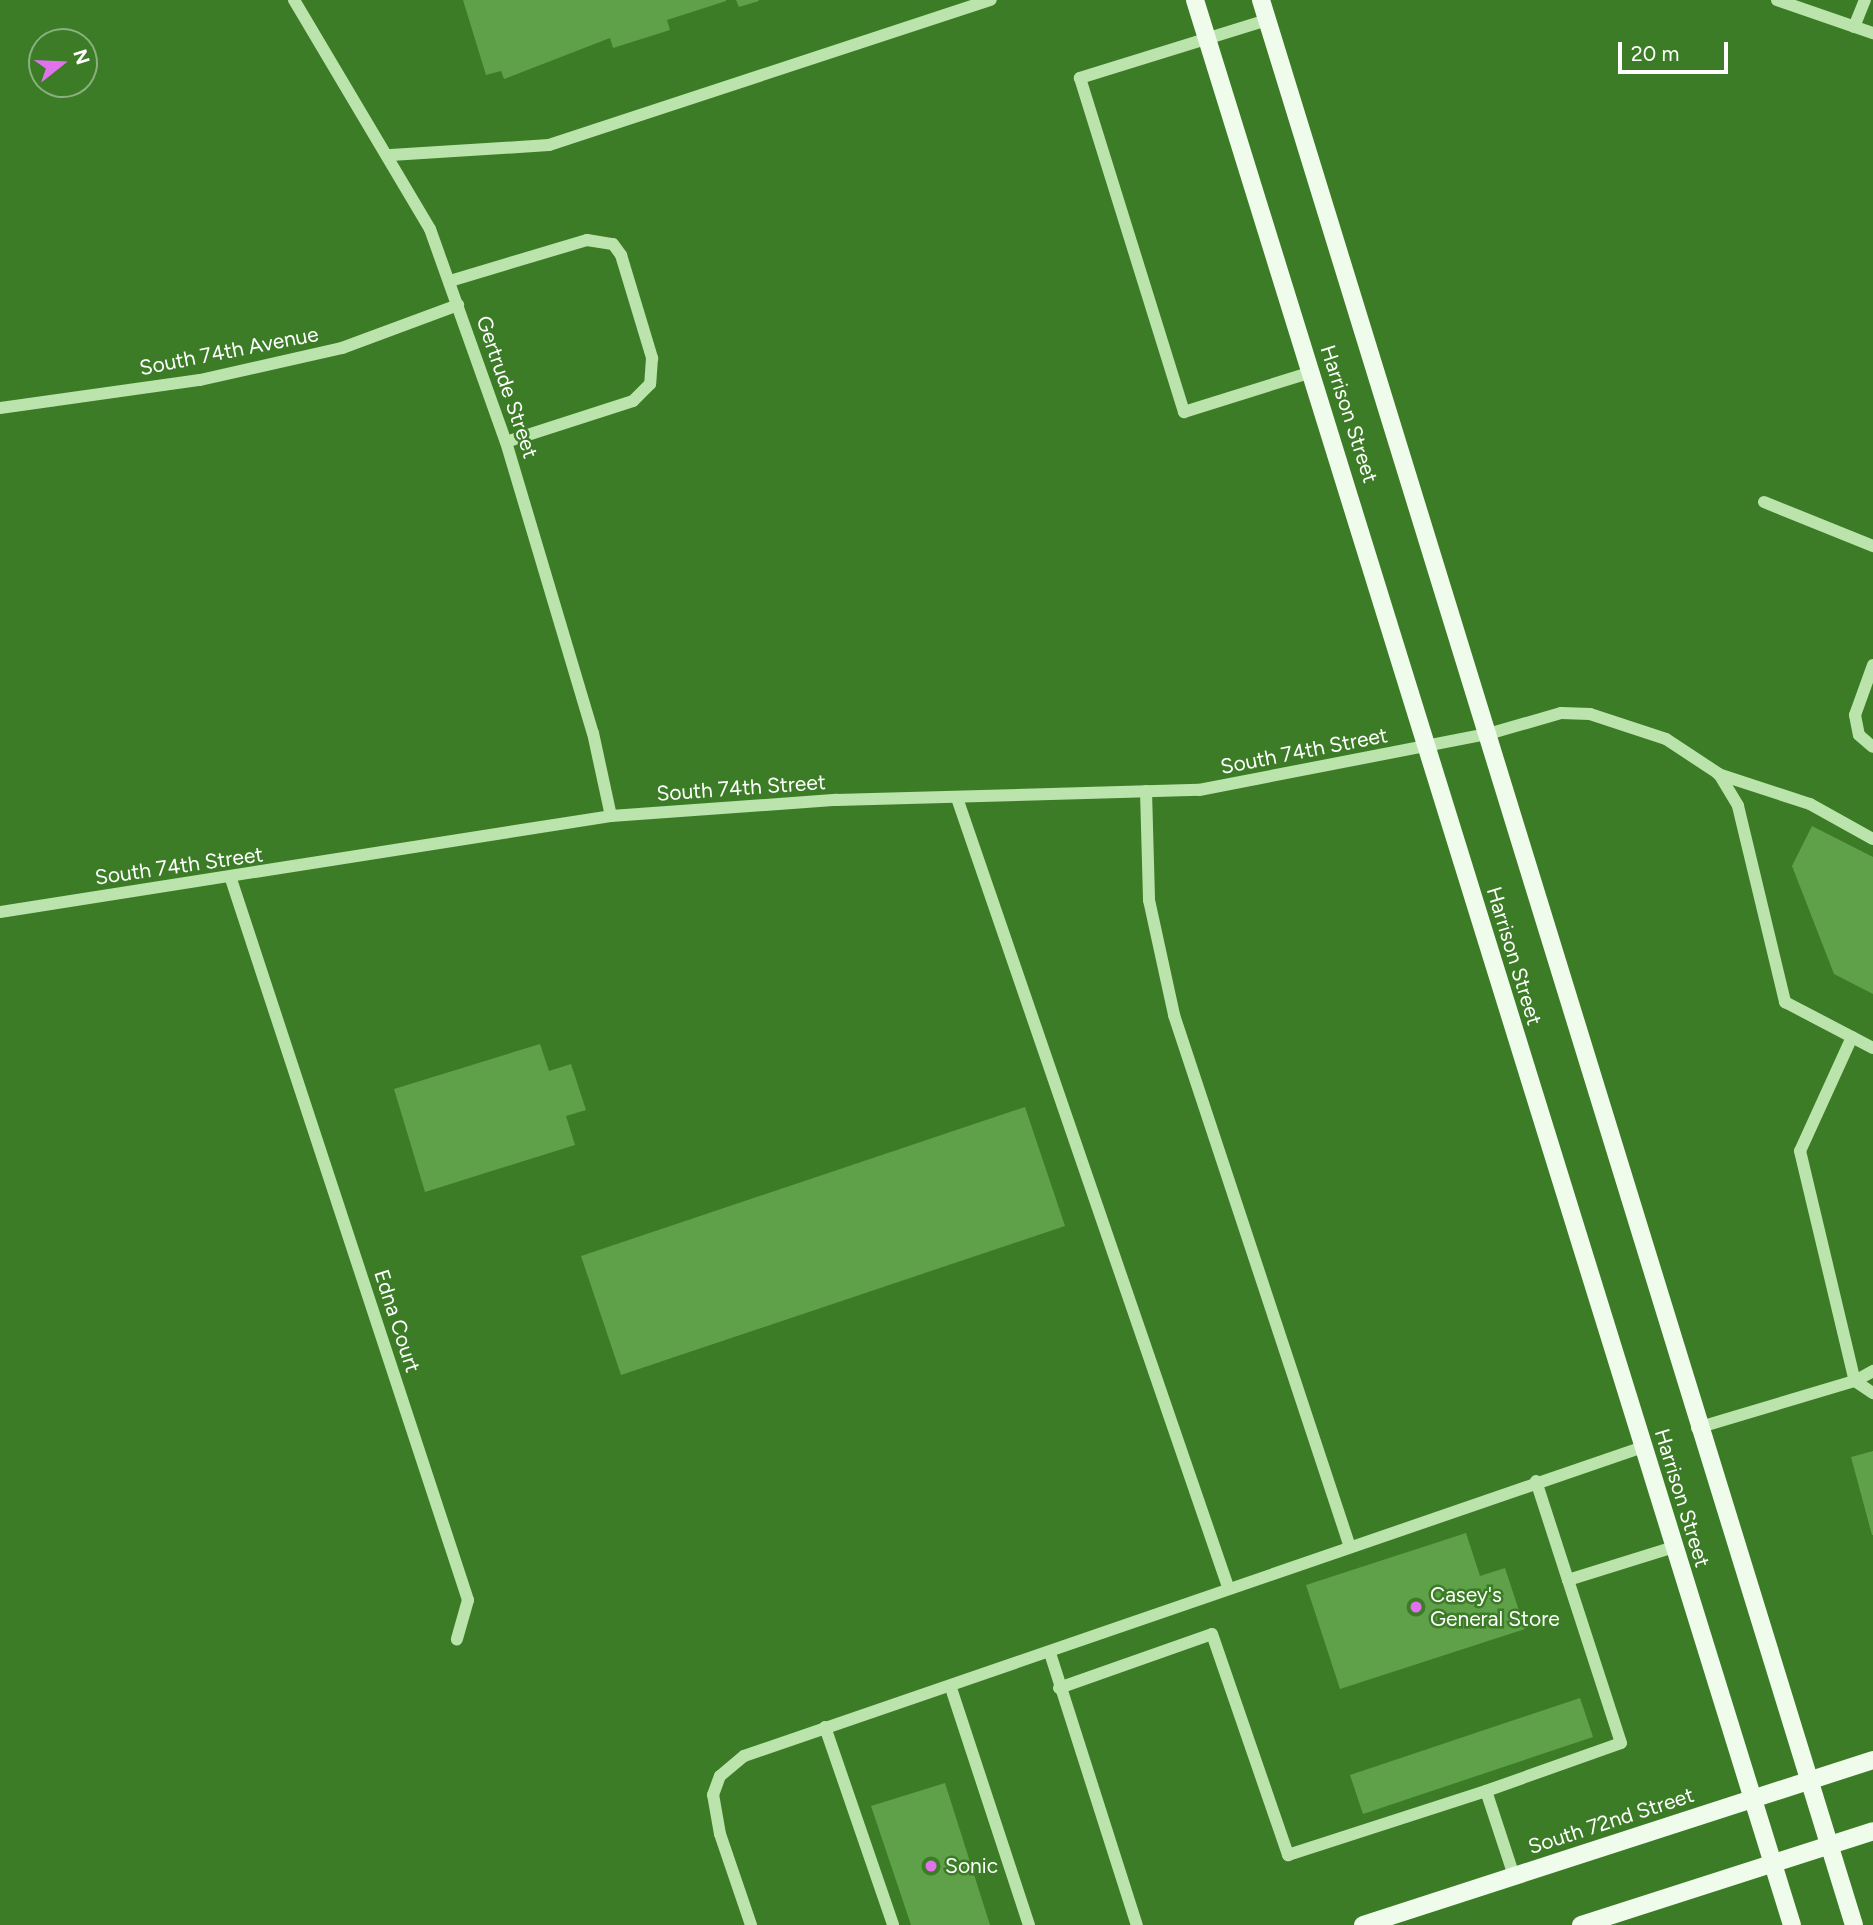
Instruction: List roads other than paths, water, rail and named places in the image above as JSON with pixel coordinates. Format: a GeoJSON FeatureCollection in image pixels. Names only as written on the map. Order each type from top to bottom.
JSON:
{"type":"FeatureCollection","features":[{"type":"Feature","properties":{"kind":"main road","name":"Harrison Street"},"geometry":{"type":"LineString","coordinates":[[1195,0],[1793,1925]]}},
{"type":"Feature","properties":{"kind":"main road","name":"Harrison Street"},"geometry":{"type":"LineString","coordinates":[[1261,0],[1488,734],[1697,1428],[1854,1925]]}},
{"type":"Feature","properties":{"kind":"main road","name":"South 72nd Street"},"geometry":{"type":"LineString","coordinates":[[1363,1925],[1873,1760]]}},
{"type":"Feature","properties":{"kind":"main road"},"geometry":{"type":"LineString","coordinates":[[1581,1925],[1873,1831]]}},
{"type":"Feature","properties":{"kind":"street","name":"Gertrude Street"},"geometry":{"type":"LineString","coordinates":[[294,0],[391,155],[450,281],[506,442],[593,733],[611,816]]}},
{"type":"Feature","properties":{"kind":"street"},"geometry":{"type":"LineString","coordinates":[[391,155],[549,145],[991,0]]}},
{"type":"Feature","properties":{"kind":"street"},"geometry":{"type":"LineString","coordinates":[[1777,0],[1873,33]]}},
{"type":"Feature","properties":{"kind":"street"},"geometry":{"type":"LineString","coordinates":[[1854,27],[1865,0]]}},
{"type":"Feature","properties":{"kind":"street"},"geometry":{"type":"LineString","coordinates":[[1267,20],[1080,78],[1184,412],[1312,372]]}},
{"type":"Feature","properties":{"kind":"street"},"geometry":{"type":"LineString","coordinates":[[450,281],[587,240],[613,244],[621,255],[652,358],[650,384],[633,401],[506,442]]}},
{"type":"Feature","properties":{"kind":"street","name":"South 74th Avenue"},"geometry":{"type":"LineString","coordinates":[[0,408],[200,380],[342,348],[458,305]]}},
{"type":"Feature","properties":{"kind":"street"},"geometry":{"type":"LineString","coordinates":[[1764,502],[1873,546]]}},
{"type":"Feature","properties":{"kind":"street"},"geometry":{"type":"LineString","coordinates":[[1873,665],[1855,715],[1858,736],[1873,747]]}},
{"type":"Feature","properties":{"kind":"street","name":"South 74th Street"},"geometry":{"type":"LineString","coordinates":[[0,912],[231,879],[611,816],[957,798],[1199,790],[1488,734],[1561,713],[1590,714],[1666,739],[1718,773]]}},
{"type":"Feature","properties":{"kind":"street"},"geometry":{"type":"LineString","coordinates":[[1718,773],[1810,804],[1873,839]]}},
{"type":"Feature","properties":{"kind":"street"},"geometry":{"type":"LineString","coordinates":[[1718,773],[1738,806],[1785,1002],[1873,1048]]}},
{"type":"Feature","properties":{"kind":"street"},"geometry":{"type":"LineString","coordinates":[[1146,791],[1149,900],[1174,1016],[1349,1544]]}},
{"type":"Feature","properties":{"kind":"street"},"geometry":{"type":"LineString","coordinates":[[957,798],[1228,1587]]}},
{"type":"Feature","properties":{"kind":"street","name":"Edna Court"},"geometry":{"type":"LineString","coordinates":[[231,879],[468,1600],[457,1639]]}},
{"type":"Feature","properties":{"kind":"street"},"geometry":{"type":"LineString","coordinates":[[1852,1037],[1800,1151],[1855,1381],[1873,1393]]}},
{"type":"Feature","properties":{"kind":"street"},"geometry":{"type":"LineString","coordinates":[[1697,1428],[1855,1381],[1873,1371]]}},
{"type":"Feature","properties":{"kind":"street"},"geometry":{"type":"LineString","coordinates":[[751,1925],[720,1834],[713,1795],[720,1776],[744,1756],[825,1727],[951,1688],[1349,1544],[1643,1447]]}},
{"type":"Feature","properties":{"kind":"street"},"geometry":{"type":"LineString","coordinates":[[1059,1688],[1212,1634],[1288,1855],[1486,1791],[1621,1743],[1536,1481]]}},
{"type":"Feature","properties":{"kind":"street"},"geometry":{"type":"LineString","coordinates":[[1569,1580],[1674,1547]]}},
{"type":"Feature","properties":{"kind":"street"},"geometry":{"type":"LineString","coordinates":[[1049,1653],[1137,1925]]}},
{"type":"Feature","properties":{"kind":"street"},"geometry":{"type":"LineString","coordinates":[[951,1688],[1029,1925]]}},
{"type":"Feature","properties":{"kind":"street"},"geometry":{"type":"LineString","coordinates":[[825,1727],[892,1925]]}},
{"type":"Feature","properties":{"kind":"street"},"geometry":{"type":"LineString","coordinates":[[1486,1791],[1514,1876]]}},
{"type":"Feature","properties":{"kind":"place","name":"Casey's General Store"},"geometry":{"type":"Point","coordinates":[1416,1607]}},
{"type":"Feature","properties":{"kind":"place","name":"Sonic"},"geometry":{"type":"Point","coordinates":[931,1866]}}]}
